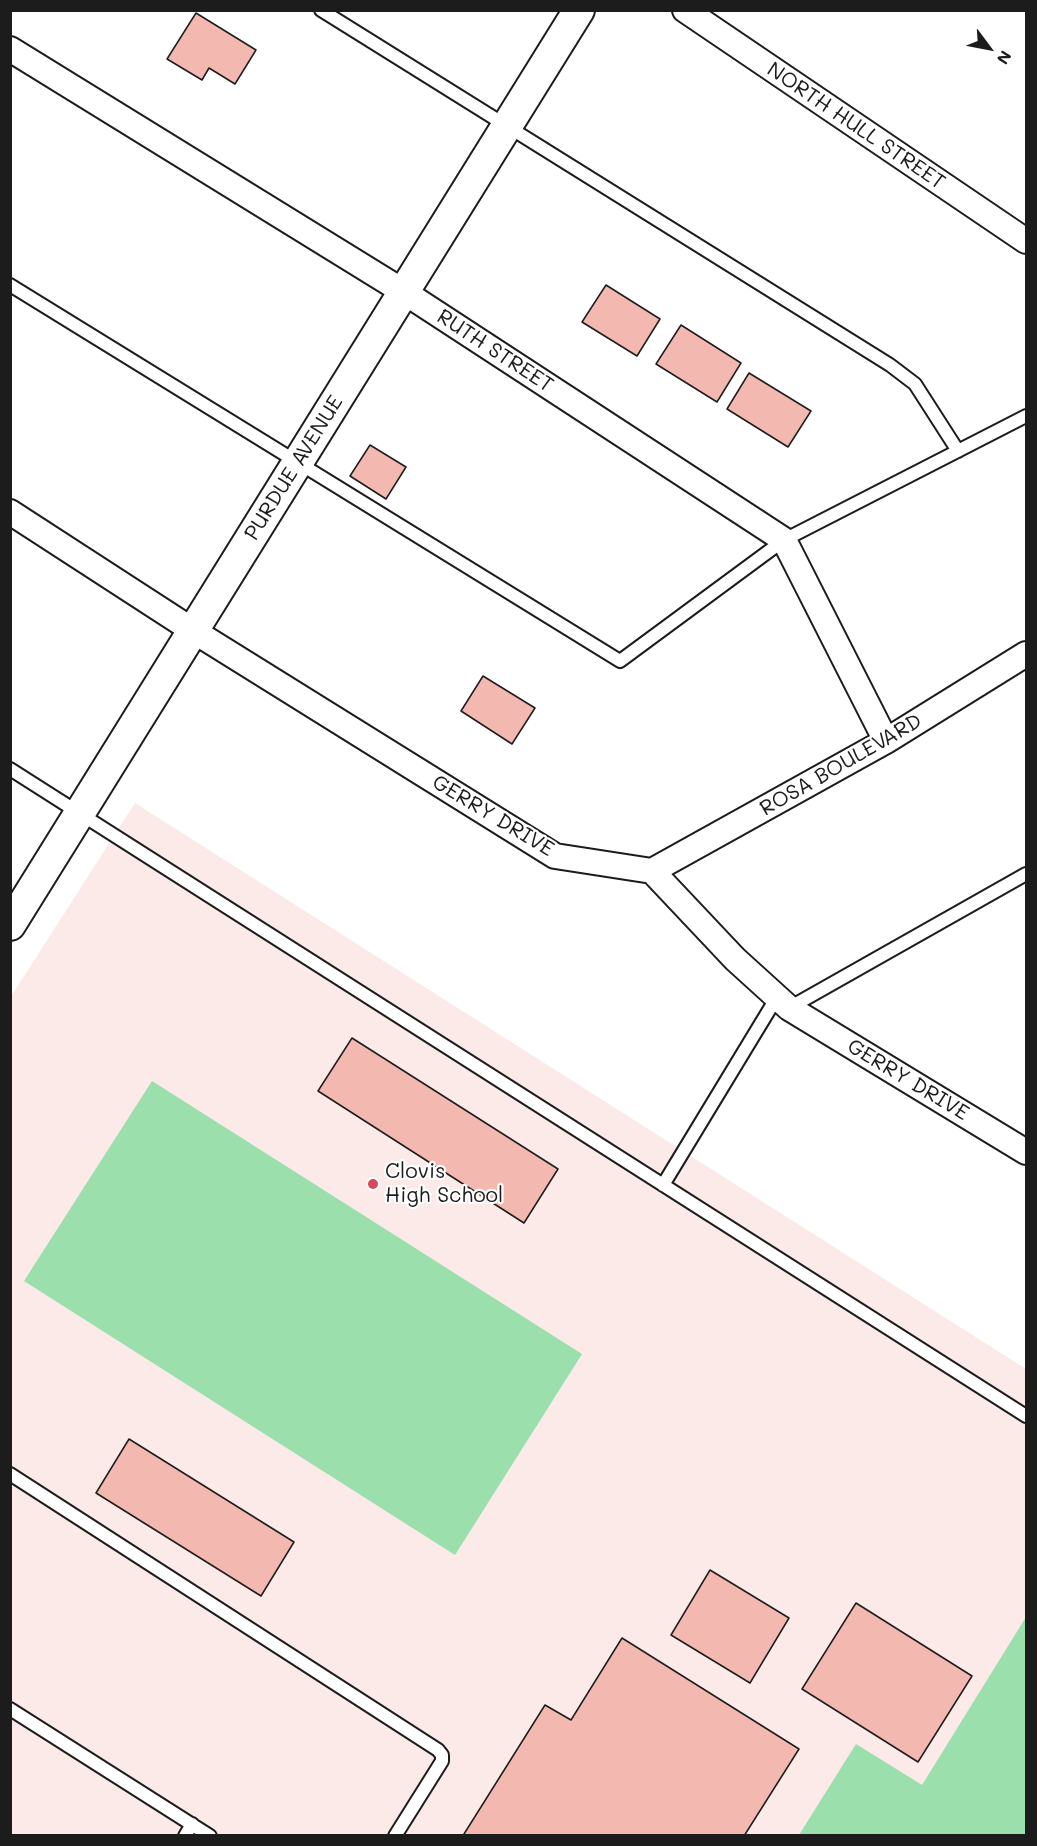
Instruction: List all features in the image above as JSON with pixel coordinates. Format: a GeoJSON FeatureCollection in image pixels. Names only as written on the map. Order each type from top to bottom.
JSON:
{"type":"FeatureCollection","features":[{"type":"Feature","properties":{"kind":"street","name":"PURDUE AVENUE"},"geometry":{"type":"LineString","coordinates":[[10,925],[579,10]]}},
{"type":"Feature","properties":{"kind":"street","name":"NORTH HULL STREET"},"geometry":{"type":"LineString","coordinates":[[685,10],[1026,241]]}},
{"type":"Feature","properties":{"kind":"street","name":"RUTH STREET"},"geometry":{"type":"LineString","coordinates":[[10,49],[404,292],[784,540],[886,741]]}},
{"type":"Feature","properties":{"kind":"street","name":"GERRY DRIVE"},"geometry":{"type":"LineString","coordinates":[[10,512],[192,630],[555,856],[652,871],[735,959],[783,1003],[1026,1152]]}},
{"type":"Feature","properties":{"kind":"street","name":"ROSA BOULEVARD"},"geometry":{"type":"LineString","coordinates":[[652,871],[886,741],[1026,654]]}},
{"type":"Feature","properties":{"kind":"lane"},"geometry":{"type":"LineString","coordinates":[[321,10],[890,365],[915,384],[958,451]]}},
{"type":"Feature","properties":{"kind":"lane"},"geometry":{"type":"LineString","coordinates":[[10,285],[620,661],[784,540],[1026,416]]}},
{"type":"Feature","properties":{"kind":"lane"},"geometry":{"type":"LineString","coordinates":[[10,769],[1026,1416]]}},
{"type":"Feature","properties":{"kind":"lane"},"geometry":{"type":"LineString","coordinates":[[663,1185],[783,1003],[1026,874]]}},
{"type":"Feature","properties":{"kind":"lane"},"geometry":{"type":"LineString","coordinates":[[10,1474],[438,1750],[442,1755],[442,1761],[395,1836]]}},
{"type":"Feature","properties":{"kind":"lane"},"geometry":{"type":"LineString","coordinates":[[10,1708],[210,1836]]}},
{"type":"Feature","properties":{"kind":"lane"},"geometry":{"type":"LineString","coordinates":[[185,1836],[192,1824]]}},
{"type":"Feature","properties":{"kind":"shaded area","name":"Clovis High School"},"geometry":{"type":"Polygon","coordinates":[[[135,803],[1026,1369],[1026,1835],[11,1835],[10,998],[135,803]]]}},
{"type":"Feature","properties":{"kind":"green space"},"geometry":{"type":"Polygon","coordinates":[[[152,1081],[582,1354],[455,1555],[24,1281],[152,1081]]]}},
{"type":"Feature","properties":{"kind":"green space"},"geometry":{"type":"Polygon","coordinates":[[[1026,1617],[1026,1835],[799,1835],[856,1744],[922,1785],[1026,1617]]]}},
{"type":"Feature","properties":{"kind":"building"},"geometry":{"type":"Polygon","coordinates":[[[196,13],[256,50],[235,84],[209,68],[202,80],[167,59],[196,13]]]}},
{"type":"Feature","properties":{"kind":"building"},"geometry":{"type":"Polygon","coordinates":[[[606,285],[660,319],[637,356],[582,322],[606,285]]]}},
{"type":"Feature","properties":{"kind":"building"},"geometry":{"type":"Polygon","coordinates":[[[681,325],[741,363],[717,402],[656,364],[681,325]]]}},
{"type":"Feature","properties":{"kind":"building"},"geometry":{"type":"Polygon","coordinates":[[[749,373],[811,411],[788,447],[727,409],[749,373]]]}},
{"type":"Feature","properties":{"kind":"building"},"geometry":{"type":"Polygon","coordinates":[[[370,445],[406,467],[386,499],[350,476],[370,445]]]}},
{"type":"Feature","properties":{"kind":"building"},"geometry":{"type":"Polygon","coordinates":[[[483,676],[535,708],[512,744],[461,711],[483,676]]]}},
{"type":"Feature","properties":{"kind":"building"},"geometry":{"type":"Polygon","coordinates":[[[352,1038],[558,1169],[524,1223],[318,1091],[352,1038]]]}},
{"type":"Feature","properties":{"kind":"building"},"geometry":{"type":"Polygon","coordinates":[[[129,1439],[294,1542],[261,1596],[96,1493],[129,1439]]]}},
{"type":"Feature","properties":{"kind":"building"},"geometry":{"type":"Polygon","coordinates":[[[710,1570],[789,1618],[750,1683],[671,1635],[710,1570]]]}},
{"type":"Feature","properties":{"kind":"building"},"geometry":{"type":"Polygon","coordinates":[[[856,1603],[972,1676],[918,1762],[802,1689],[856,1603]]]}},
{"type":"Feature","properties":{"kind":"building"},"geometry":{"type":"Polygon","coordinates":[[[622,1638],[799,1749],[744,1836],[467,1836],[464,1834],[545,1705],[571,1720],[622,1638]]]}},
{"type":"Feature","properties":{"kind":"place","name":"Clovis High School"},"geometry":{"type":"Point","coordinates":[373,1184]}}]}
